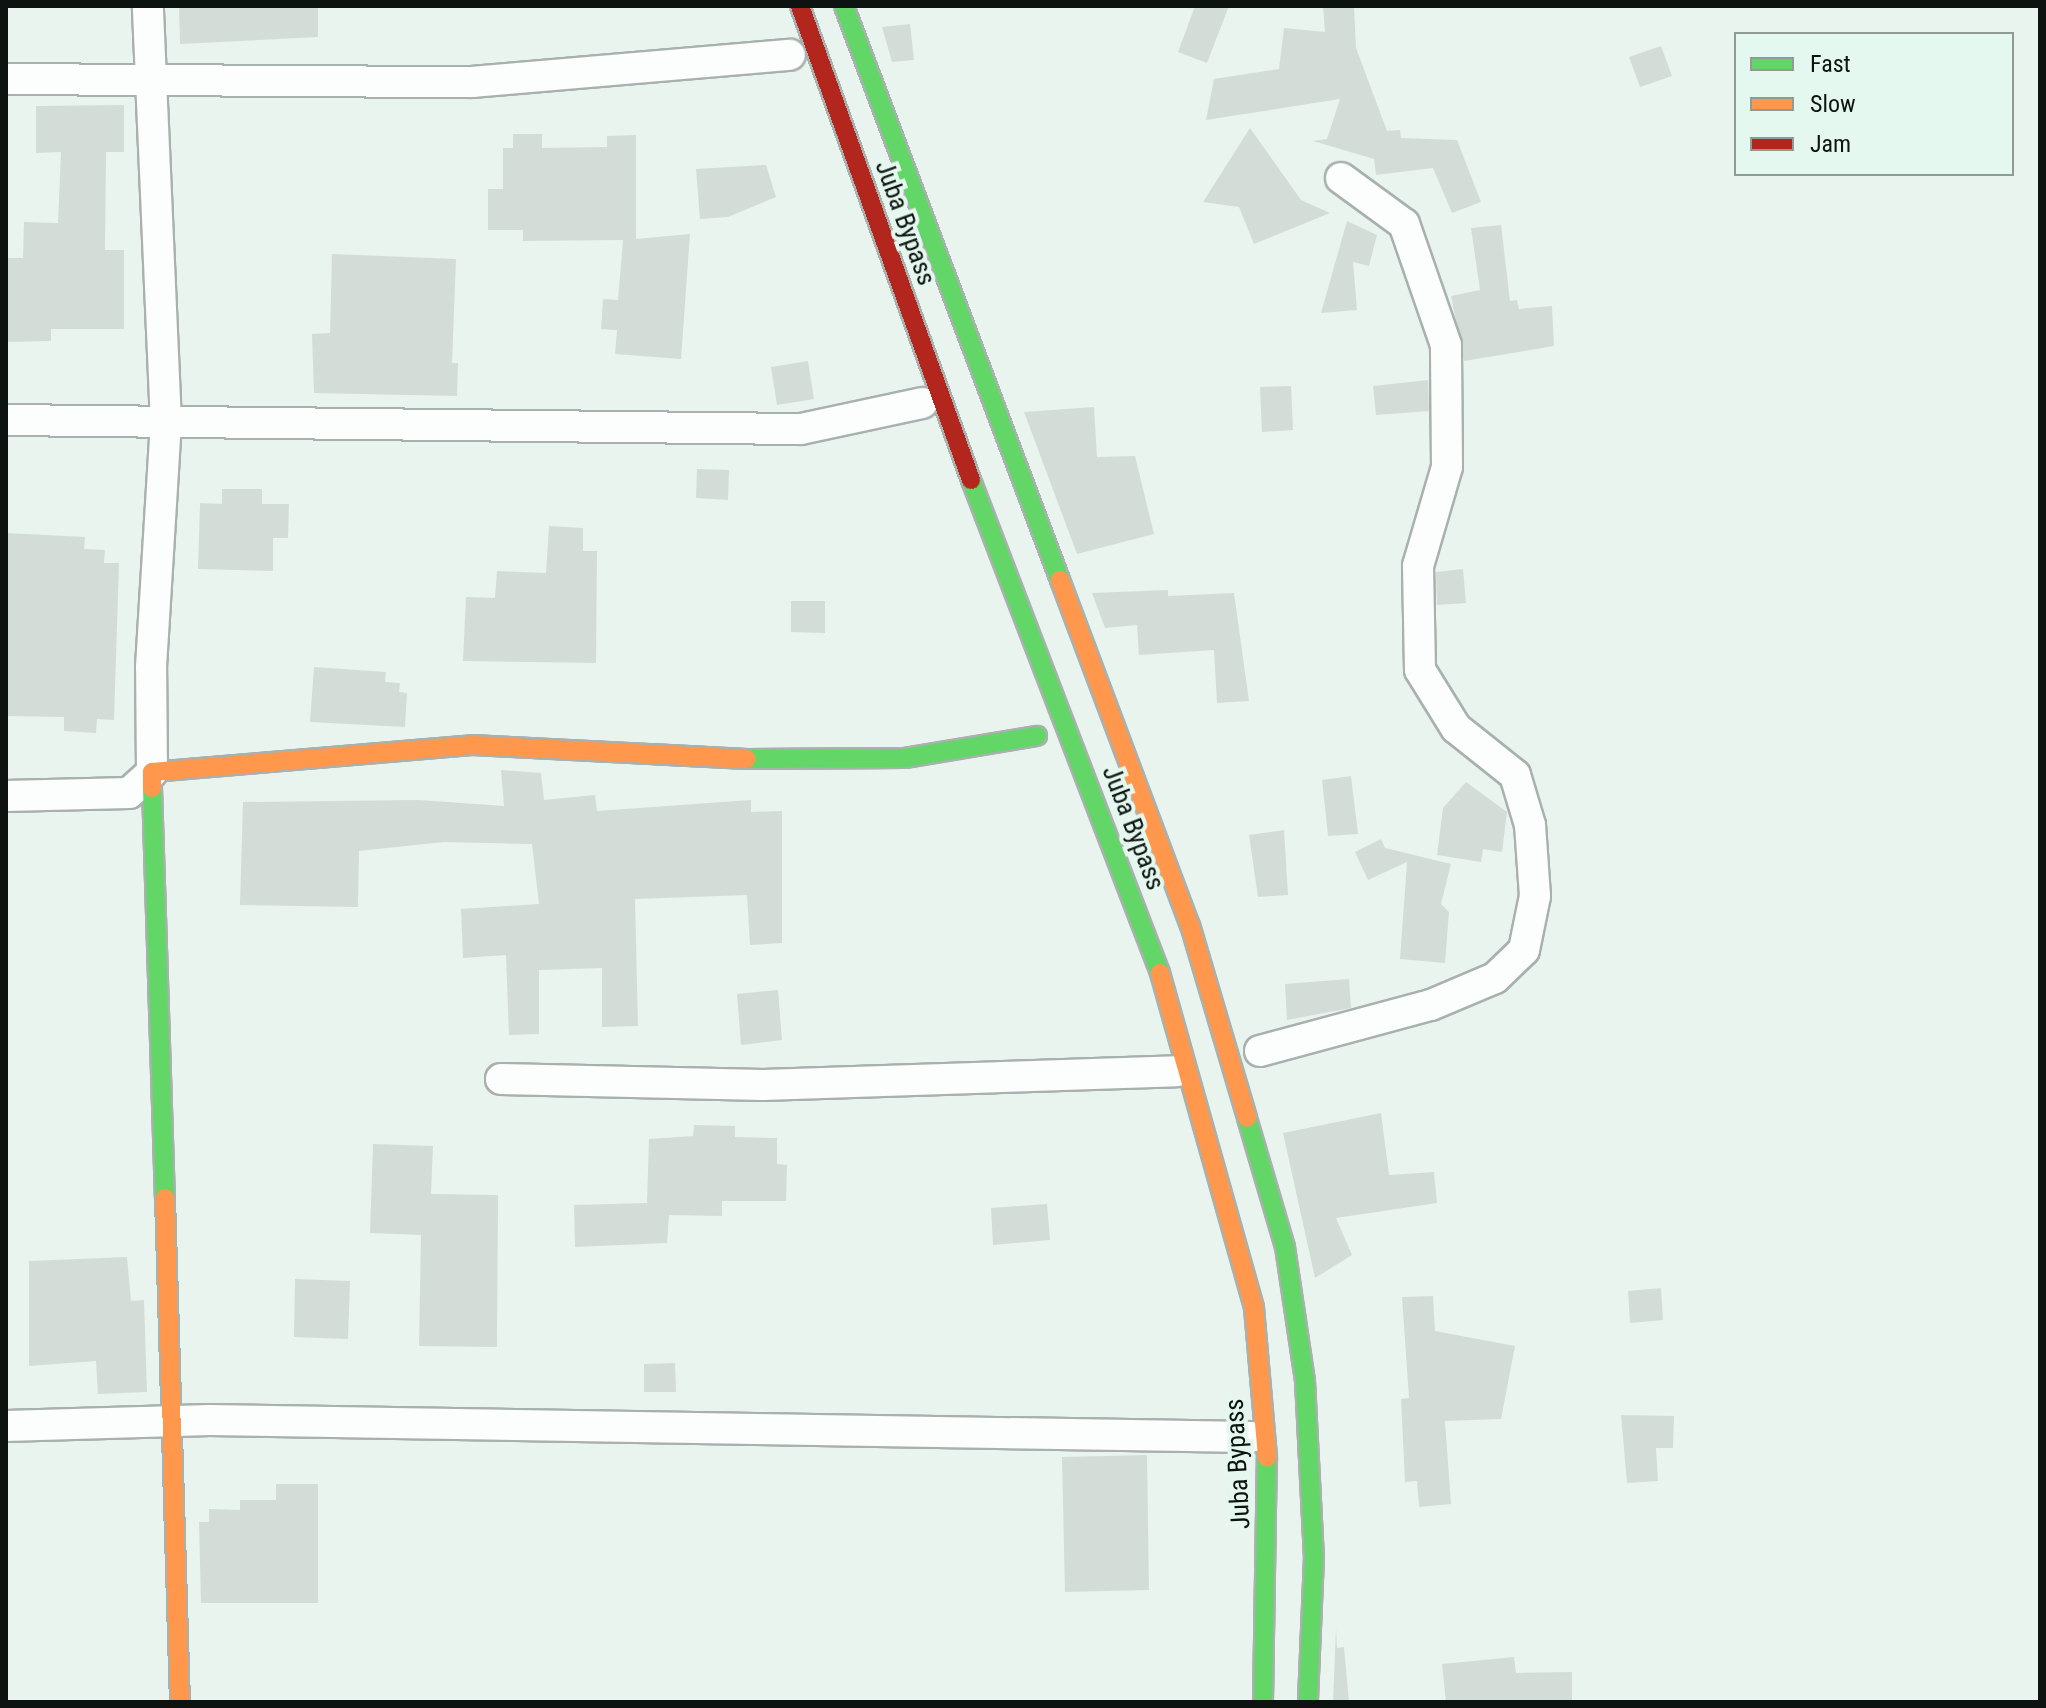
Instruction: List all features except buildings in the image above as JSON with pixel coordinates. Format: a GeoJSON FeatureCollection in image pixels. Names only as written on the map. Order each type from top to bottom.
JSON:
{"type":"FeatureCollection","features":[{"type":"Feature","properties":{"kind":"main road","name":"Juba Bypass"},"geometry":{"type":"LineString","coordinates":[[800,6],[953,433],[1155,956],[1233,1216],[1254,1308],[1268,1468],[1263,1702]]}},
{"type":"Feature","properties":{"kind":"main road","name":"Juba Bypass"},"geometry":{"type":"LineString","coordinates":[[844,6],[1190,925],[1285,1247],[1305,1381],[1312,1525],[1308,1702]]}},
{"type":"Feature","properties":{"kind":"main road"},"geometry":{"type":"LineString","coordinates":[[180,1702],[152,772],[247,759],[472,745],[826,761],[905,758],[1037,736]]}},
{"type":"Feature","properties":{"kind":"street"},"geometry":{"type":"LineString","coordinates":[[6,796],[129,793],[152,772],[151,667],[166,423],[148,82],[148,6]]}},
{"type":"Feature","properties":{"kind":"street"},"geometry":{"type":"LineString","coordinates":[[6,79],[472,82],[790,55]]}},
{"type":"Feature","properties":{"kind":"street"},"geometry":{"type":"LineString","coordinates":[[1260,1051],[1431,1005],[1495,978],[1524,950],[1535,896],[1530,825],[1515,775],[1456,728],[1420,670],[1418,566],[1447,467],[1446,345],[1404,224],[1341,178]]}},
{"type":"Feature","properties":{"kind":"street"},"geometry":{"type":"LineString","coordinates":[[6,420],[801,429],[922,403]]}},
{"type":"Feature","properties":{"kind":"street"},"geometry":{"type":"LineString","coordinates":[[501,1079],[763,1085],[1177,1071]]}},
{"type":"Feature","properties":{"kind":"street"},"geometry":{"type":"LineString","coordinates":[[6,1426],[173,1421],[1251,1437]]}},
{"type":"Feature","properties":{"kind":"traffic: fast"},"geometry":{"type":"LineString","coordinates":[[844,6],[1060,580]]}},
{"type":"Feature","properties":{"kind":"traffic: fast"},"geometry":{"type":"LineString","coordinates":[[971,480],[1160,973]]}},
{"type":"Feature","properties":{"kind":"traffic: fast"},"geometry":{"type":"LineString","coordinates":[[747,759],[905,758],[1037,736]]}},
{"type":"Feature","properties":{"kind":"traffic: fast"},"geometry":{"type":"LineString","coordinates":[[152,788],[165,1198]]}},
{"type":"Feature","properties":{"kind":"traffic: fast"},"geometry":{"type":"LineString","coordinates":[[1247,1118],[1285,1247],[1305,1381],[1314,1557],[1308,1702]]}},
{"type":"Feature","properties":{"kind":"traffic: fast"},"geometry":{"type":"LineString","coordinates":[[1263,1702],[1267,1457]]}},
{"type":"Feature","properties":{"kind":"traffic: slow"},"geometry":{"type":"LineString","coordinates":[[1060,580],[1190,925],[1247,1118]]}},
{"type":"Feature","properties":{"kind":"traffic: slow"},"geometry":{"type":"LineString","coordinates":[[152,788],[152,772],[472,745],[747,759]]}},
{"type":"Feature","properties":{"kind":"traffic: slow"},"geometry":{"type":"LineString","coordinates":[[1160,973],[1254,1308],[1267,1457]]}},
{"type":"Feature","properties":{"kind":"traffic: slow"},"geometry":{"type":"LineString","coordinates":[[165,1198],[180,1702]]}},
{"type":"Feature","properties":{"kind":"traffic: jam"},"geometry":{"type":"LineString","coordinates":[[800,6],[971,480]]}}]}
